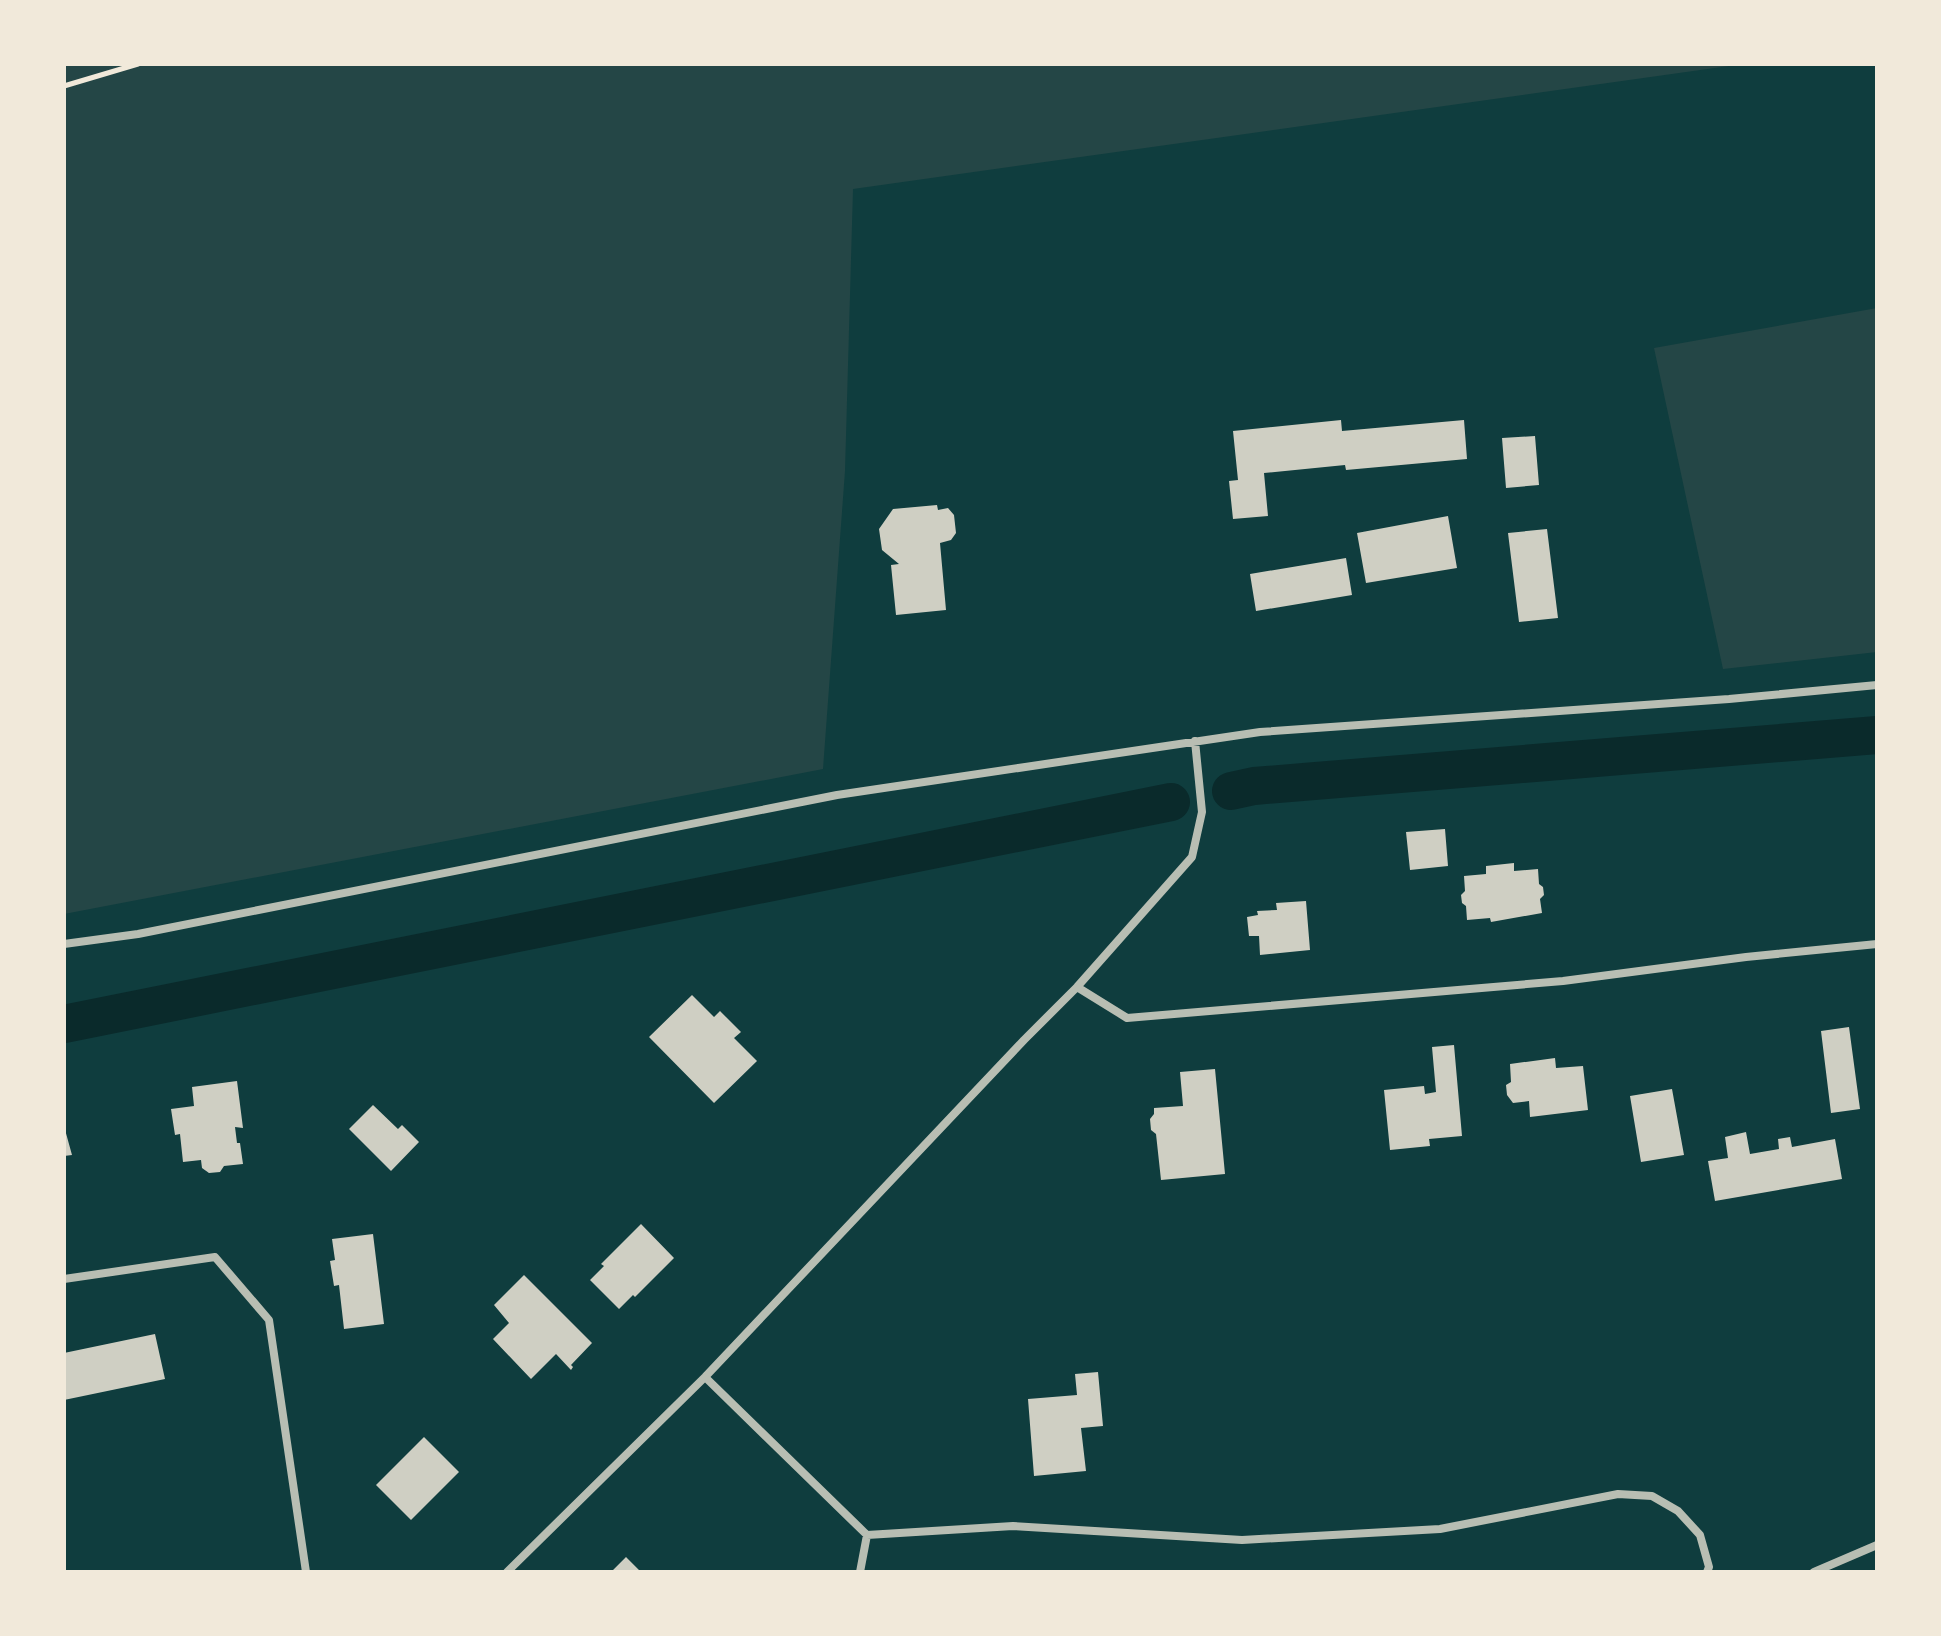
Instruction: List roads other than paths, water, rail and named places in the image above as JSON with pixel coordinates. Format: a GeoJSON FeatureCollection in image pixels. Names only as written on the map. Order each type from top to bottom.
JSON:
{"type":"FeatureCollection","features":[{"type":"Feature","properties":{"kind":"street"},"geometry":{"type":"LineString","coordinates":[[64,944],[153,931],[837,795],[1195,741],[1260,732],[1752,697],[1877,685]]}},
{"type":"Feature","properties":{"kind":"street"},"geometry":{"type":"LineString","coordinates":[[507,1572],[705,1377],[1077,987],[1192,857],[1202,812],[1195,741]]}},
{"type":"Feature","properties":{"kind":"street"},"geometry":{"type":"LineString","coordinates":[[1077,987],[1127,1018],[1563,981],[1746,957],[1877,944]]}},
{"type":"Feature","properties":{"kind":"street"},"geometry":{"type":"LineString","coordinates":[[64,1279],[215,1257],[269,1320],[306,1572]]}},
{"type":"Feature","properties":{"kind":"street"},"geometry":{"type":"LineString","coordinates":[[705,1377],[867,1535],[1013,1526],[1258,1539],[1440,1529],[1618,1494],[1652,1496],[1678,1511],[1700,1535],[1709,1567],[1707,1572]]}},
{"type":"Feature","properties":{"kind":"street"},"geometry":{"type":"LineString","coordinates":[[860,1572],[867,1535]]}},
{"type":"Feature","properties":{"kind":"street"},"geometry":{"type":"LineString","coordinates":[[1814,1572],[1877,1545]]}},
{"type":"Feature","properties":{"kind":"waterway"},"geometry":{"type":"LineString","coordinates":[[1231,791],[1254,786],[1877,735]]}},
{"type":"Feature","properties":{"kind":"waterway"},"geometry":{"type":"LineString","coordinates":[[64,1024],[1171,802]]}}]}
